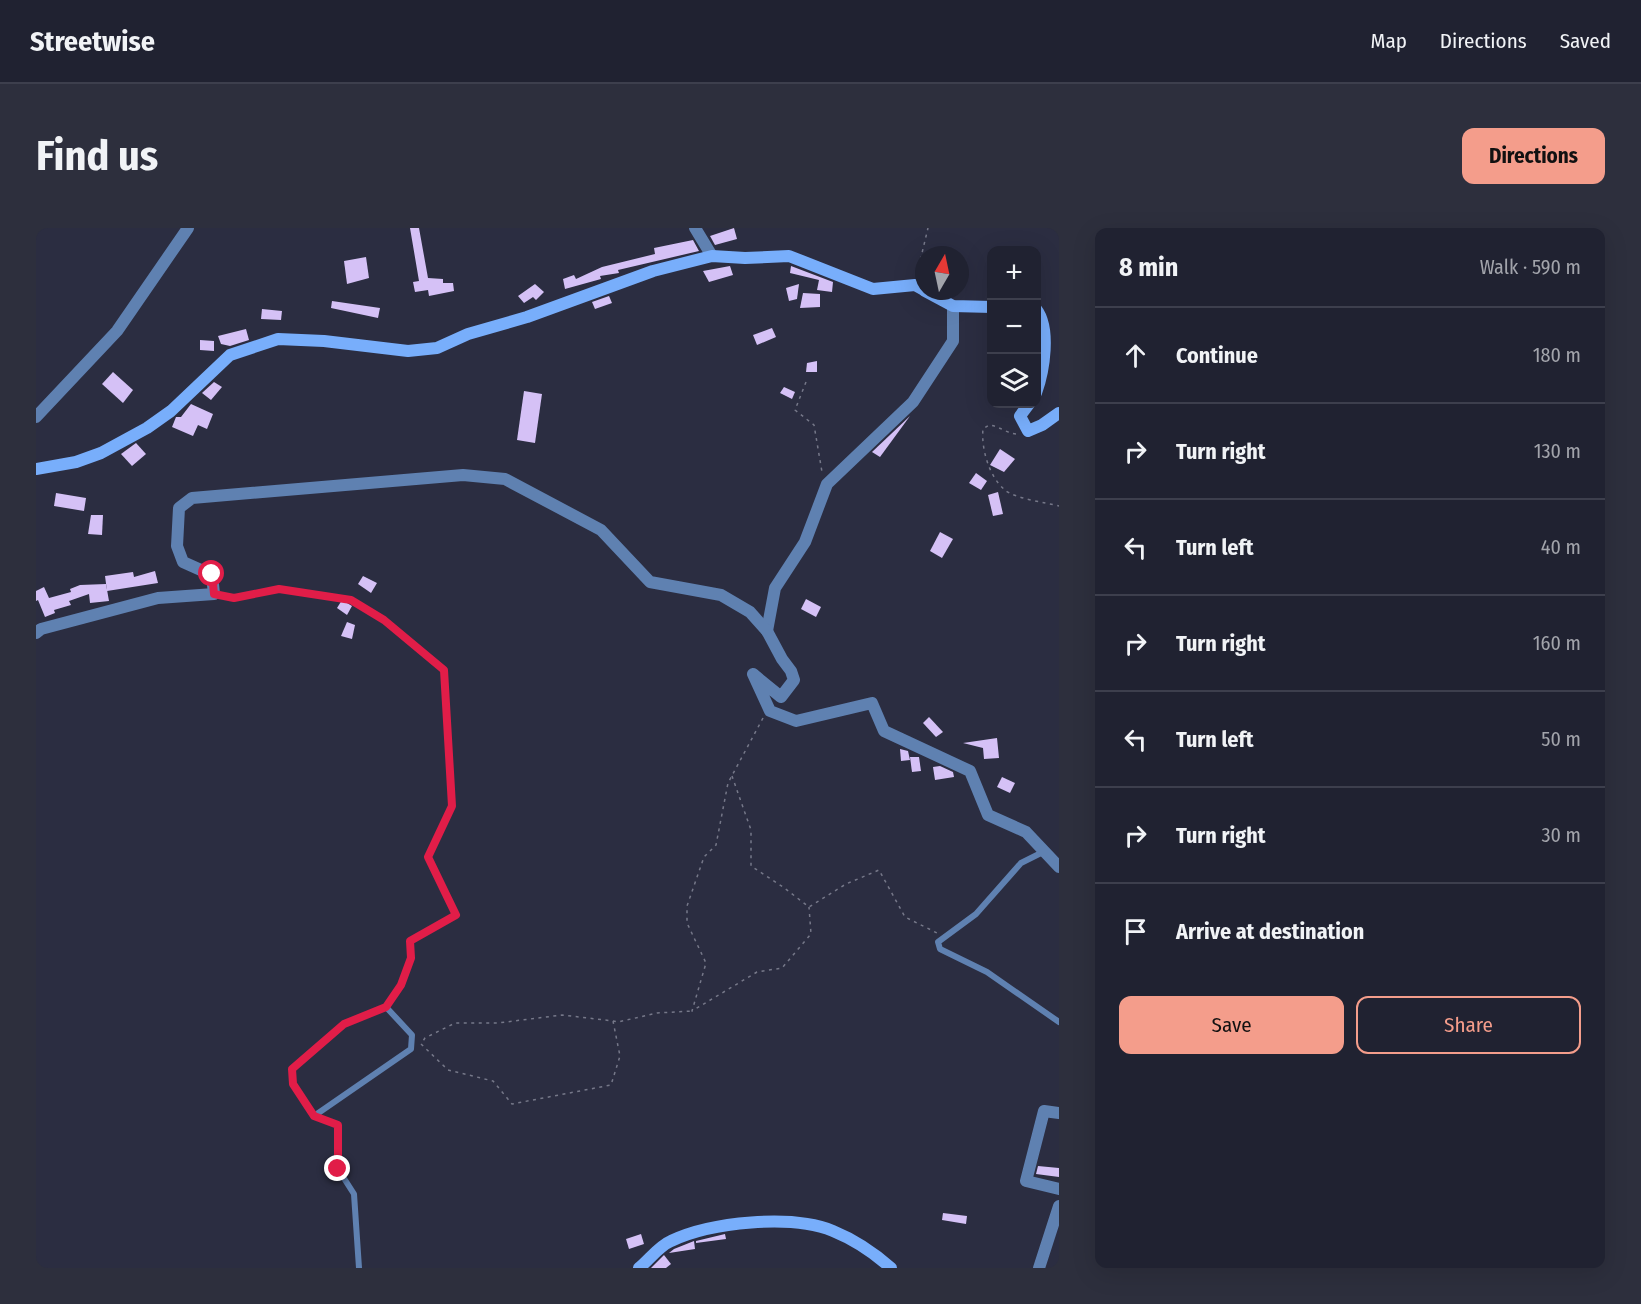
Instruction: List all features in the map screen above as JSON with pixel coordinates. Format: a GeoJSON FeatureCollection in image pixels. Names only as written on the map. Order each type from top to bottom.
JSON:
{"type":"FeatureCollection","features":[{"type":"Feature","properties":{"kind":"main road"},"geometry":{"type":"LineString","coordinates":[[36,469],[76,462],[102,453],[147,428],[171,411],[224,360],[255,345],[278,339],[324,341],[408,351],[437,348],[468,334],[527,316],[653,271],[712,256],[745,258],[789,256],[873,289],[915,289]]}},
{"type":"Feature","properties":{"kind":"main road"},"geometry":{"type":"LineString","coordinates":[[942,300],[953,306],[987,307]]}},
{"type":"Feature","properties":{"kind":"main road"},"geometry":{"type":"LineString","coordinates":[[1041,326],[1045,340],[1045,354],[1041,371]]}},
{"type":"Feature","properties":{"kind":"main road"},"geometry":{"type":"LineString","coordinates":[[1026,408],[1020,416],[1028,431],[1042,425],[1059,413]]}},
{"type":"Feature","properties":{"kind":"main road"},"geometry":{"type":"LineString","coordinates":[[639,1268],[669,1242],[723,1224],[779,1221],[831,1230],[868,1248],[891,1268]]}},
{"type":"Feature","properties":{"kind":"street"},"geometry":{"type":"LineString","coordinates":[[36,417],[117,331],[188,228]]}},
{"type":"Feature","properties":{"kind":"street"},"geometry":{"type":"LineString","coordinates":[[695,228],[712,256]]}},
{"type":"Feature","properties":{"kind":"street"},"geometry":{"type":"LineString","coordinates":[[767,631],[775,588],[805,542],[826,484],[913,402],[953,341],[953,306]]}},
{"type":"Feature","properties":{"kind":"street"},"geometry":{"type":"LineString","coordinates":[[36,633],[40,629],[158,598],[214,594],[212,574],[183,562],[177,546],[179,508],[192,498],[463,476],[505,479],[601,530],[650,582],[721,595],[750,612],[767,631],[794,680],[781,697],[753,674],[770,711],[796,721],[872,704],[884,731],[970,771],[988,815],[1026,832],[1059,867]]}},
{"type":"Feature","properties":{"kind":"street"},"geometry":{"type":"LineString","coordinates":[[1059,1113],[1044,1111],[1026,1181],[1059,1188]]}},
{"type":"Feature","properties":{"kind":"street"},"geometry":{"type":"LineString","coordinates":[[1039,1268],[1059,1206]]}},
{"type":"Feature","properties":{"kind":"lane"},"geometry":{"type":"LineString","coordinates":[[1045,851],[1021,863],[976,914],[938,942],[940,949],[987,972],[1059,1022]]}},
{"type":"Feature","properties":{"kind":"lane"},"geometry":{"type":"LineString","coordinates":[[314,1116],[411,1049],[412,1035],[386,1007],[344,1024],[292,1069],[293,1084],[314,1116],[338,1125],[338,1169],[354,1194],[359,1268]]}},
{"type":"Feature","properties":{"kind":"path"},"geometry":{"type":"LineString","coordinates":[[926,246],[928,228]]}},
{"type":"Feature","properties":{"kind":"path"},"geometry":{"type":"LineString","coordinates":[[806,382],[795,410],[814,425],[820,469],[826,484]]}},
{"type":"Feature","properties":{"kind":"path"},"geometry":{"type":"LineString","coordinates":[[1028,431],[1021,435],[1006,433],[996,426],[989,425],[983,429],[987,462],[1005,492],[1059,506]]}},
{"type":"Feature","properties":{"kind":"path"},"geometry":{"type":"LineString","coordinates":[[214,594],[234,598],[279,589],[351,600],[384,620],[444,670],[452,806],[428,857],[456,915],[410,941],[411,958],[404,976],[386,1007]]}},
{"type":"Feature","properties":{"kind":"path"},"geometry":{"type":"LineString","coordinates":[[692,1011],[706,963],[687,924],[687,906],[704,856],[716,845],[728,783],[770,711]]}},
{"type":"Feature","properties":{"kind":"path"},"geometry":{"type":"LineString","coordinates":[[613,1021],[620,1056],[611,1085],[512,1104],[493,1081],[448,1070],[421,1044],[425,1038],[455,1023],[498,1023],[561,1015],[613,1021],[692,1011],[757,972],[782,968],[811,934],[809,908],[783,886],[751,866],[751,830],[732,776]]}},
{"type":"Feature","properties":{"kind":"path"},"geometry":{"type":"LineString","coordinates":[[809,908],[846,884],[879,870],[905,917],[945,937]]}},
{"type":"Feature","properties":{"kind":"building"},"geometry":{"type":"Polygon","coordinates":[[[410,228],[419,228],[428,278],[443,279],[443,283],[453,283],[454,291],[429,296],[428,290],[415,292],[413,282],[419,281],[410,228]]]}},
{"type":"Feature","properties":{"kind":"building"},"geometry":{"type":"Polygon","coordinates":[[[734,228],[737,239],[715,245],[710,236],[734,228]]]}},
{"type":"Feature","properties":{"kind":"building"},"geometry":{"type":"Polygon","coordinates":[[[693,240],[699,251],[618,270],[619,273],[600,276],[601,279],[565,289],[563,279],[574,275],[576,279],[602,267],[655,254],[654,248],[693,240]]]}},
{"type":"Feature","properties":{"kind":"building"},"geometry":{"type":"Polygon","coordinates":[[[366,257],[369,278],[347,284],[344,261],[366,257]]]}},
{"type":"Feature","properties":{"kind":"building"},"geometry":{"type":"Polygon","coordinates":[[[730,266],[733,275],[709,282],[703,271],[730,266]]]}},
{"type":"Feature","properties":{"kind":"building"},"geometry":{"type":"Polygon","coordinates":[[[791,266],[833,282],[832,292],[817,290],[819,280],[790,273],[791,266]]]}},
{"type":"Feature","properties":{"kind":"building"},"geometry":{"type":"Polygon","coordinates":[[[535,284],[544,292],[536,300],[533,297],[524,303],[518,296],[535,284]]]}},
{"type":"Feature","properties":{"kind":"building"},"geometry":{"type":"Polygon","coordinates":[[[799,284],[797,299],[789,301],[786,288],[799,284]]]}},
{"type":"Feature","properties":{"kind":"building"},"geometry":{"type":"Polygon","coordinates":[[[803,293],[820,294],[820,307],[800,308],[803,293]]]}},
{"type":"Feature","properties":{"kind":"building"},"geometry":{"type":"Polygon","coordinates":[[[609,296],[612,303],[595,309],[592,302],[609,296]]]}},
{"type":"Feature","properties":{"kind":"building"},"geometry":{"type":"Polygon","coordinates":[[[332,301],[380,308],[378,318],[331,308],[332,301]]]}},
{"type":"Feature","properties":{"kind":"building"},"geometry":{"type":"Polygon","coordinates":[[[262,309],[282,311],[281,320],[261,319],[262,309]]]}},
{"type":"Feature","properties":{"kind":"building"},"geometry":{"type":"Polygon","coordinates":[[[772,328],[776,337],[757,345],[753,335],[772,328]]]}},
{"type":"Feature","properties":{"kind":"building"},"geometry":{"type":"Polygon","coordinates":[[[246,329],[249,340],[230,346],[221,344],[218,336],[246,329]]]}},
{"type":"Feature","properties":{"kind":"building"},"geometry":{"type":"Polygon","coordinates":[[[200,340],[214,341],[214,351],[200,350],[200,340]]]}},
{"type":"Feature","properties":{"kind":"building"},"geometry":{"type":"Polygon","coordinates":[[[817,361],[817,372],[806,372],[807,363],[817,361]]]}},
{"type":"Feature","properties":{"kind":"building"},"geometry":{"type":"Polygon","coordinates":[[[113,372],[133,390],[123,403],[102,384],[113,372]]]}},
{"type":"Feature","properties":{"kind":"building"},"geometry":{"type":"Polygon","coordinates":[[[214,382],[222,387],[211,400],[202,393],[214,382]]]}},
{"type":"Feature","properties":{"kind":"building"},"geometry":{"type":"Polygon","coordinates":[[[784,387],[795,392],[792,399],[780,393],[784,387]]]}},
{"type":"Feature","properties":{"kind":"building"},"geometry":{"type":"Polygon","coordinates":[[[524,391],[542,394],[535,443],[517,440],[524,391]]]}},
{"type":"Feature","properties":{"kind":"building"},"geometry":{"type":"Polygon","coordinates":[[[191,404],[213,414],[207,429],[198,425],[193,436],[172,427],[176,417],[181,417],[191,404]]]}},
{"type":"Feature","properties":{"kind":"building"},"geometry":{"type":"Polygon","coordinates":[[[910,416],[880,457],[872,452],[910,416]]]}},
{"type":"Feature","properties":{"kind":"building"},"geometry":{"type":"Polygon","coordinates":[[[136,443],[146,454],[132,466],[121,454],[136,443]]]}},
{"type":"Feature","properties":{"kind":"building"},"geometry":{"type":"Polygon","coordinates":[[[1000,449],[1015,459],[1004,472],[990,465],[1000,449]]]}},
{"type":"Feature","properties":{"kind":"building"},"geometry":{"type":"Polygon","coordinates":[[[976,473],[987,481],[981,490],[969,483],[976,473]]]}},
{"type":"Feature","properties":{"kind":"building"},"geometry":{"type":"Polygon","coordinates":[[[998,492],[1003,514],[993,516],[988,495],[998,492]]]}},
{"type":"Feature","properties":{"kind":"building"},"geometry":{"type":"Polygon","coordinates":[[[56,493],[86,498],[84,511],[54,506],[56,493]]]}},
{"type":"Feature","properties":{"kind":"building"},"geometry":{"type":"Polygon","coordinates":[[[91,515],[103,515],[102,535],[88,534],[91,515]]]}},
{"type":"Feature","properties":{"kind":"building"},"geometry":{"type":"Polygon","coordinates":[[[940,532],[953,539],[942,558],[930,551],[940,532]]]}},
{"type":"Feature","properties":{"kind":"building"},"geometry":{"type":"Polygon","coordinates":[[[155,571],[158,583],[107,591],[105,576],[133,572],[134,577],[155,571]]]}},
{"type":"Feature","properties":{"kind":"building"},"geometry":{"type":"Polygon","coordinates":[[[363,576],[377,583],[371,593],[358,584],[363,576]]]}},
{"type":"Feature","properties":{"kind":"building"},"geometry":{"type":"Polygon","coordinates":[[[106,584],[109,601],[90,603],[89,594],[69,601],[71,605],[54,610],[55,613],[45,617],[38,600],[36,601],[36,591],[44,587],[49,598],[71,592],[70,589],[80,585],[106,584]]]}},
{"type":"Feature","properties":{"kind":"building"},"geometry":{"type":"Polygon","coordinates":[[[806,599],[821,607],[816,617],[801,609],[806,599]]]}},
{"type":"Feature","properties":{"kind":"building"},"geometry":{"type":"Polygon","coordinates":[[[342,600],[352,606],[347,615],[337,608],[342,600]]]}},
{"type":"Feature","properties":{"kind":"building"},"geometry":{"type":"Polygon","coordinates":[[[347,622],[355,625],[352,639],[341,636],[347,622]]]}},
{"type":"Feature","properties":{"kind":"building"},"geometry":{"type":"Polygon","coordinates":[[[929,717],[943,732],[936,737],[923,723],[929,717]]]}},
{"type":"Feature","properties":{"kind":"building"},"geometry":{"type":"Polygon","coordinates":[[[997,738],[999,758],[984,759],[983,748],[963,743],[997,738]]]}},
{"type":"Feature","properties":{"kind":"building"},"geometry":{"type":"Polygon","coordinates":[[[900,749],[908,751],[910,760],[901,761],[900,749]]]}},
{"type":"Feature","properties":{"kind":"building"},"geometry":{"type":"Polygon","coordinates":[[[910,757],[919,757],[921,771],[912,772],[910,757]]]}},
{"type":"Feature","properties":{"kind":"building"},"geometry":{"type":"Polygon","coordinates":[[[940,766],[953,772],[954,777],[935,780],[933,767],[940,766]]]}},
{"type":"Feature","properties":{"kind":"building"},"geometry":{"type":"Polygon","coordinates":[[[1002,777],[1015,783],[1010,793],[997,787],[1002,777]]]}},
{"type":"Feature","properties":{"kind":"building"},"geometry":{"type":"Polygon","coordinates":[[[1038,1166],[1059,1168],[1059,1177],[1036,1174],[1038,1166]]]}},
{"type":"Feature","properties":{"kind":"building"},"geometry":{"type":"Polygon","coordinates":[[[943,1213],[967,1216],[966,1224],[942,1220],[943,1213]]]}},
{"type":"Feature","properties":{"kind":"building"},"geometry":{"type":"Polygon","coordinates":[[[641,1234],[644,1244],[629,1249],[626,1239],[641,1234]]]}},
{"type":"Feature","properties":{"kind":"building"},"geometry":{"type":"Polygon","coordinates":[[[725,1234],[726,1239],[696,1243],[696,1241],[725,1234]]]}},
{"type":"Feature","properties":{"kind":"building"},"geometry":{"type":"Polygon","coordinates":[[[694,1241],[695,1249],[669,1253],[674,1249],[694,1241]]]}},
{"type":"Feature","properties":{"kind":"building"},"geometry":{"type":"Polygon","coordinates":[[[664,1255],[671,1264],[666,1268],[651,1268],[664,1255]]]}},
{"type":"Feature","properties":{"kind":"route"},"geometry":{"type":"LineString","coordinates":[[212,574],[214,594],[234,598],[279,589],[351,600],[384,620],[444,670],[452,806],[428,857],[456,915],[410,941],[411,958],[401,985],[386,1007],[344,1024],[292,1069],[293,1084],[314,1116],[338,1125],[338,1169]]}}]}
